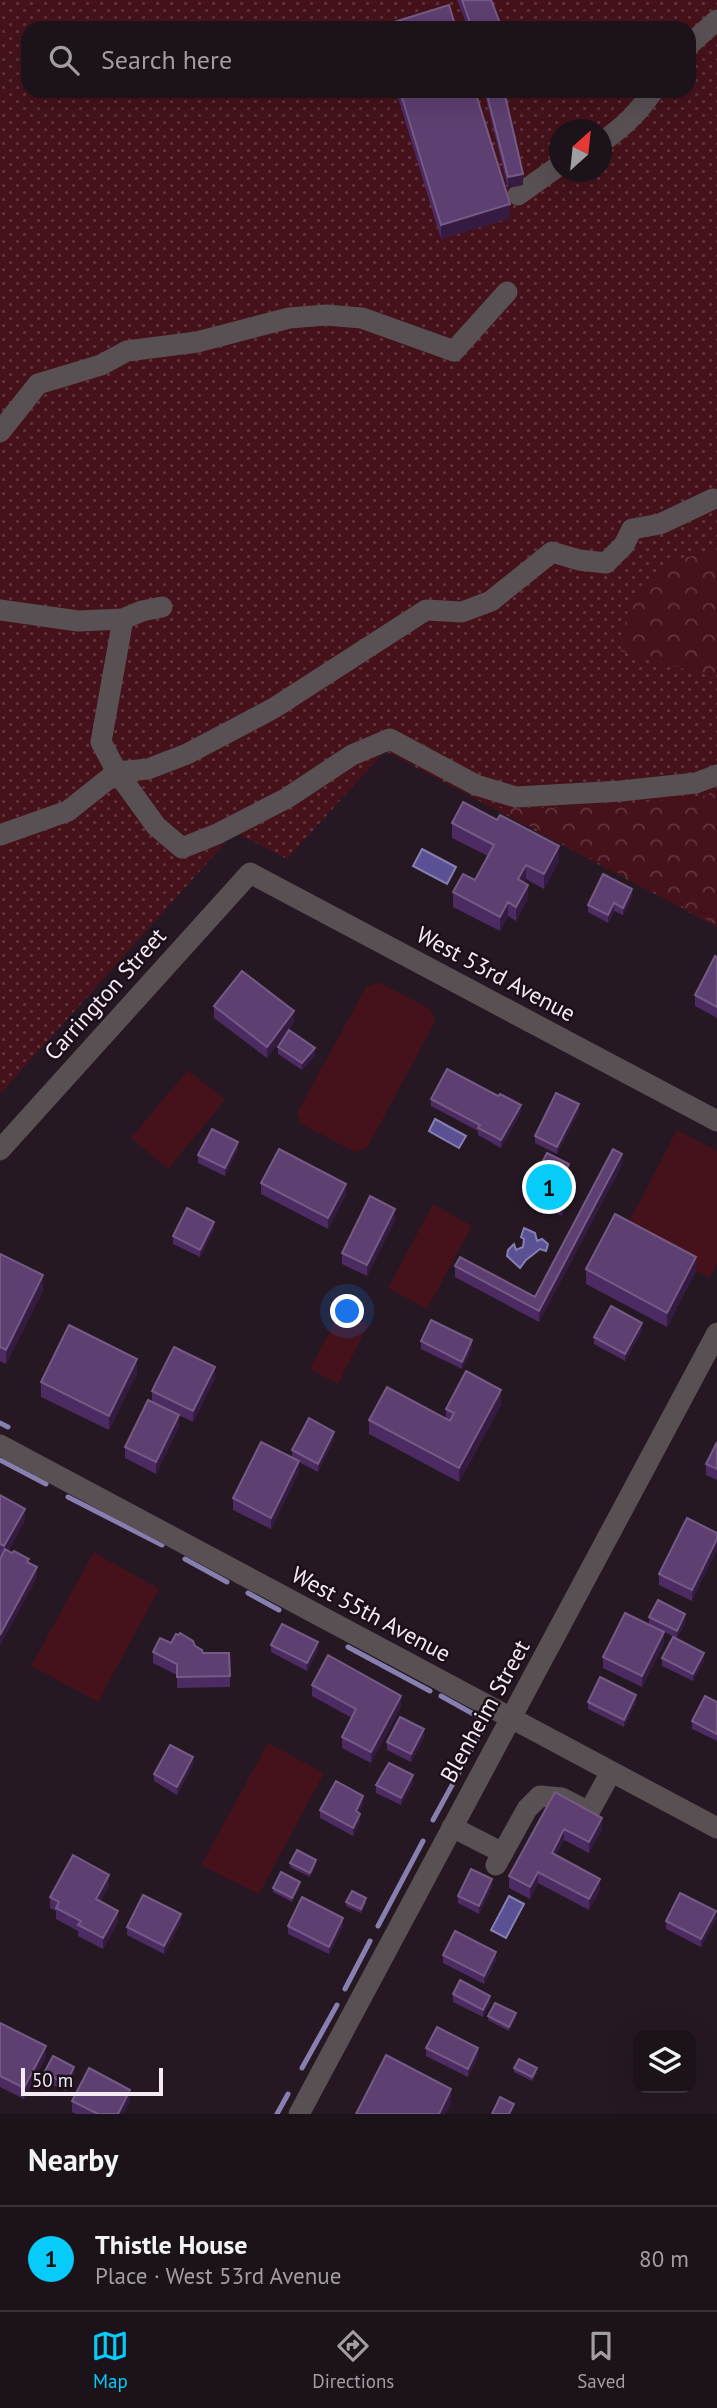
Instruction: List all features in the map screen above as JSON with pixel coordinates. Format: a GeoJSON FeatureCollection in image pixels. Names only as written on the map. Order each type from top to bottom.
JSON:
{"type":"FeatureCollection","features":[{"type":"Feature","properties":{"kind":"street"},"geometry":{"type":"LineString","coordinates":[[696,40],[717,20]]}},
{"type":"Feature","properties":{"kind":"street"},"geometry":{"type":"LineString","coordinates":[[612,134],[640,110],[648,98]]}},
{"type":"Feature","properties":{"kind":"street"},"geometry":{"type":"LineString","coordinates":[[518,195],[549,172]]}},
{"type":"Feature","properties":{"kind":"street"},"geometry":{"type":"LineString","coordinates":[[0,432],[38,384],[101,365],[127,351],[197,342],[289,318],[326,315],[362,318],[454,352],[507,292]]}},
{"type":"Feature","properties":{"kind":"street"},"geometry":{"type":"LineString","coordinates":[[0,835],[68,811],[117,772],[148,769],[187,754],[220,737],[274,708],[426,610],[462,612],[491,601],[552,552],[579,560],[606,563],[624,545],[632,529],[660,524],[713,499]]}},
{"type":"Feature","properties":{"kind":"street"},"geometry":{"type":"LineString","coordinates":[[0,610],[78,621],[123,619],[162,607]]}},
{"type":"Feature","properties":{"kind":"street"},"geometry":{"type":"LineString","coordinates":[[123,619],[101,741],[117,772],[156,826],[182,848],[217,834],[275,804],[352,755],[390,739],[476,785],[516,797],[621,791],[696,783],[717,775]]}},
{"type":"Feature","properties":{"kind":"street","name":"West 53rd Avenue"},"geometry":{"type":"LineString","coordinates":[[250,873],[717,1121]]}},
{"type":"Feature","properties":{"kind":"street","name":"Carrington Street"},"geometry":{"type":"LineString","coordinates":[[0,1150],[250,873]]}},
{"type":"Feature","properties":{"kind":"street","name":"Blenheim Street"},"geometry":{"type":"LineString","coordinates":[[299,2114],[717,1333]]}},
{"type":"Feature","properties":{"kind":"street","name":"West 55th Avenue"},"geometry":{"type":"LineString","coordinates":[[0,1445],[717,1828]]}},
{"type":"Feature","properties":{"kind":"street"},"geometry":{"type":"LineString","coordinates":[[452,1827],[499,1859],[527,1809],[540,1796],[562,1798],[589,1812],[611,1772]]}},
{"type":"Feature","properties":{"kind":"green space"},"geometry":{"type":"Polygon","coordinates":[[[0,0],[717,0],[717,927],[385,751],[287,859],[235,832],[0,1094],[0,0]]]}},
{"type":"Feature","properties":{"kind":"green space"},"geometry":{"type":"Polygon","coordinates":[[[717,550],[717,675],[691,671],[620,651],[630,600],[667,562],[717,550]]]}},
{"type":"Feature","properties":{"kind":"green space"},"geometry":{"type":"Polygon","coordinates":[[[717,794],[717,925],[496,808],[607,805],[717,794]]]}},
{"type":"Feature","properties":{"kind":"green space"},"geometry":{"type":"Polygon","coordinates":[[[379,982],[430,1009],[435,1022],[367,1148],[355,1152],[301,1124],[297,1113],[366,987],[379,982]]]}},
{"type":"Feature","properties":{"kind":"green space"},"geometry":{"type":"Polygon","coordinates":[[[188,1070],[225,1100],[168,1169],[131,1138],[188,1070]]]}},
{"type":"Feature","properties":{"kind":"green space"},"geometry":{"type":"Polygon","coordinates":[[[677,1130],[717,1151],[717,1264],[710,1278],[623,1233],[677,1130]]]}},
{"type":"Feature","properties":{"kind":"green space"},"geometry":{"type":"Polygon","coordinates":[[[433,1204],[472,1226],[427,1309],[388,1288],[433,1204]]]}},
{"type":"Feature","properties":{"kind":"green space"},"geometry":{"type":"Polygon","coordinates":[[[341,1310],[368,1325],[338,1384],[310,1369],[341,1310]]]}},
{"type":"Feature","properties":{"kind":"green space"},"geometry":{"type":"Polygon","coordinates":[[[94,1552],[159,1589],[98,1702],[31,1666],[94,1552]]]}},
{"type":"Feature","properties":{"kind":"green space"},"geometry":{"type":"Polygon","coordinates":[[[268,1743],[324,1773],[259,1894],[201,1865],[268,1743]]]}},
{"type":"Feature","properties":{"kind":"shaded area"},"geometry":{"type":"Polygon","coordinates":[[[422,849],[456,867],[447,884],[413,866],[422,849]]]}},
{"type":"Feature","properties":{"kind":"shaded area"},"geometry":{"type":"Polygon","coordinates":[[[435,1119],[466,1136],[459,1148],[429,1131],[435,1119]]]}},
{"type":"Feature","properties":{"kind":"shaded area"},"geometry":{"type":"Polygon","coordinates":[[[524,1228],[535,1233],[537,1241],[542,1239],[548,1244],[546,1251],[540,1249],[520,1268],[507,1256],[508,1250],[514,1244],[516,1250],[523,1247],[524,1239],[521,1237],[524,1228]]]}},
{"type":"Feature","properties":{"kind":"shaded area"},"geometry":{"type":"Polygon","coordinates":[[[509,1896],[524,1904],[506,1938],[491,1930],[509,1896]]]}},
{"type":"Feature","properties":{"kind":"building"},"geometry":{"type":"Polygon","coordinates":[[[462,0],[491,0],[499,21],[470,21],[462,0]]]}},
{"type":"Feature","properties":{"kind":"building"},"geometry":{"type":"Polygon","coordinates":[[[449,5],[454,21],[397,21],[449,5]]]}},
{"type":"Feature","properties":{"kind":"building"},"geometry":{"type":"Polygon","coordinates":[[[402,98],[477,98],[510,204],[441,225],[402,98]]]}},
{"type":"Feature","properties":{"kind":"building"},"geometry":{"type":"Polygon","coordinates":[[[488,98],[506,98],[523,174],[508,177],[488,98]]]}},
{"type":"Feature","properties":{"kind":"building"},"geometry":{"type":"Polygon","coordinates":[[[463,802],[497,820],[500,815],[559,846],[544,874],[526,865],[518,879],[528,885],[516,907],[508,902],[500,917],[453,892],[463,874],[475,880],[494,845],[452,823],[463,802]]]}},
{"type":"Feature","properties":{"kind":"building"},"geometry":{"type":"Polygon","coordinates":[[[603,874],[632,889],[623,908],[614,903],[608,915],[588,905],[603,874]]]}},
{"type":"Feature","properties":{"kind":"building"},"geometry":{"type":"Polygon","coordinates":[[[715,956],[717,957],[717,1007],[695,995],[715,956]]]}},
{"type":"Feature","properties":{"kind":"building"},"geometry":{"type":"Polygon","coordinates":[[[242,971],[294,1011],[267,1047],[214,1006],[242,971]]]}},
{"type":"Feature","properties":{"kind":"building"},"geometry":{"type":"Polygon","coordinates":[[[289,1030],[315,1048],[302,1063],[278,1047],[289,1030]]]}},
{"type":"Feature","properties":{"kind":"building"},"geometry":{"type":"Polygon","coordinates":[[[447,1069],[521,1105],[501,1140],[478,1128],[480,1125],[431,1099],[447,1069]]]}},
{"type":"Feature","properties":{"kind":"building"},"geometry":{"type":"Polygon","coordinates":[[[556,1093],[579,1104],[557,1147],[535,1136],[556,1093]]]}},
{"type":"Feature","properties":{"kind":"building"},"geometry":{"type":"Polygon","coordinates":[[[212,1129],[238,1142],[225,1168],[198,1155],[212,1129]]]}},
{"type":"Feature","properties":{"kind":"building"},"geometry":{"type":"Polygon","coordinates":[[[279,1149],[346,1184],[328,1218],[261,1183],[279,1149]]]}},
{"type":"Feature","properties":{"kind":"building"},"geometry":{"type":"Polygon","coordinates":[[[613,1149],[622,1154],[539,1311],[455,1266],[460,1257],[535,1297],[613,1149]]]}},
{"type":"Feature","properties":{"kind":"building"},"geometry":{"type":"Polygon","coordinates":[[[547,1153],[569,1164],[562,1178],[573,1187],[562,1209],[527,1190],[547,1153]]]}},
{"type":"Feature","properties":{"kind":"building"},"geometry":{"type":"Polygon","coordinates":[[[370,1196],[395,1209],[367,1265],[342,1253],[370,1196]]]}},
{"type":"Feature","properties":{"kind":"building"},"geometry":{"type":"Polygon","coordinates":[[[187,1208],[214,1222],[200,1250],[173,1236],[187,1208]]]}},
{"type":"Feature","properties":{"kind":"building"},"geometry":{"type":"Polygon","coordinates":[[[615,1214],[696,1257],[667,1313],[586,1269],[615,1214]]]}},
{"type":"Feature","properties":{"kind":"building"},"geometry":{"type":"Polygon","coordinates":[[[0,1254],[43,1275],[6,1350],[0,1347],[0,1254]]]}},
{"type":"Feature","properties":{"kind":"building"},"geometry":{"type":"Polygon","coordinates":[[[611,1306],[642,1323],[625,1354],[594,1337],[611,1306]]]}},
{"type":"Feature","properties":{"kind":"building"},"geometry":{"type":"Polygon","coordinates":[[[431,1320],[472,1340],[462,1362],[421,1341],[431,1320]]]}},
{"type":"Feature","properties":{"kind":"building"},"geometry":{"type":"Polygon","coordinates":[[[69,1325],[137,1359],[109,1416],[41,1382],[69,1325]]]}},
{"type":"Feature","properties":{"kind":"building"},"geometry":{"type":"Polygon","coordinates":[[[174,1347],[215,1367],[193,1411],[152,1391],[174,1347]]]}},
{"type":"Feature","properties":{"kind":"building"},"geometry":{"type":"Polygon","coordinates":[[[466,1371],[501,1390],[459,1468],[369,1420],[387,1387],[450,1421],[454,1413],[446,1409],[466,1371]]]}},
{"type":"Feature","properties":{"kind":"building"},"geometry":{"type":"Polygon","coordinates":[[[148,1400],[179,1415],[156,1462],[125,1447],[148,1400]]]}},
{"type":"Feature","properties":{"kind":"building"},"geometry":{"type":"Polygon","coordinates":[[[309,1418],[334,1432],[318,1464],[292,1450],[309,1418]]]}},
{"type":"Feature","properties":{"kind":"building"},"geometry":{"type":"Polygon","coordinates":[[[261,1442],[299,1461],[271,1518],[233,1498],[261,1442]]]}},
{"type":"Feature","properties":{"kind":"building"},"geometry":{"type":"Polygon","coordinates":[[[717,1442],[717,1469],[706,1464],[717,1442]]]}},
{"type":"Feature","properties":{"kind":"building"},"geometry":{"type":"Polygon","coordinates":[[[0,1495],[25,1509],[4,1546],[0,1544],[0,1495]]]}},
{"type":"Feature","properties":{"kind":"building"},"geometry":{"type":"Polygon","coordinates":[[[687,1518],[717,1533],[717,1539],[692,1590],[659,1574],[687,1518]]]}},
{"type":"Feature","properties":{"kind":"building"},"geometry":{"type":"Polygon","coordinates":[[[5,1549],[29,1559],[27,1562],[37,1567],[0,1635],[0,1559],[5,1549]]]}},
{"type":"Feature","properties":{"kind":"building"},"geometry":{"type":"Polygon","coordinates":[[[658,1600],[685,1614],[677,1631],[649,1617],[658,1600]]]}},
{"type":"Feature","properties":{"kind":"building"},"geometry":{"type":"Polygon","coordinates":[[[625,1613],[664,1632],[642,1676],[603,1657],[625,1613]]]}},
{"type":"Feature","properties":{"kind":"building"},"geometry":{"type":"Polygon","coordinates":[[[282,1624],[318,1642],[307,1663],[271,1645],[282,1624]]]}},
{"type":"Feature","properties":{"kind":"building"},"geometry":{"type":"Polygon","coordinates":[[[180,1633],[193,1641],[203,1653],[229,1653],[230,1676],[177,1677],[177,1664],[153,1652],[160,1638],[171,1643],[176,1634],[180,1633]]]}},
{"type":"Feature","properties":{"kind":"building"},"geometry":{"type":"Polygon","coordinates":[[[673,1637],[704,1653],[693,1674],[662,1658],[673,1637]]]}},
{"type":"Feature","properties":{"kind":"building"},"geometry":{"type":"Polygon","coordinates":[[[328,1655],[401,1696],[371,1752],[342,1737],[356,1709],[312,1685],[328,1655]]]}},
{"type":"Feature","properties":{"kind":"building"},"geometry":{"type":"Polygon","coordinates":[[[600,1677],[636,1695],[624,1720],[588,1702],[600,1677]]]}},
{"type":"Feature","properties":{"kind":"building"},"geometry":{"type":"Polygon","coordinates":[[[705,1696],[717,1702],[717,1734],[692,1721],[705,1696]]]}},
{"type":"Feature","properties":{"kind":"building"},"geometry":{"type":"Polygon","coordinates":[[[400,1717],[424,1729],[411,1754],[387,1742],[400,1717]]]}},
{"type":"Feature","properties":{"kind":"building"},"geometry":{"type":"Polygon","coordinates":[[[170,1745],[193,1757],[177,1787],[154,1774],[170,1745]]]}},
{"type":"Feature","properties":{"kind":"building"},"geometry":{"type":"Polygon","coordinates":[[[389,1763],[413,1775],[401,1798],[376,1785],[389,1763]]]}},
{"type":"Feature","properties":{"kind":"building"},"geometry":{"type":"Polygon","coordinates":[[[336,1781],[363,1796],[356,1811],[360,1814],[353,1828],[320,1810],[336,1781]]]}},
{"type":"Feature","properties":{"kind":"building"},"geometry":{"type":"Polygon","coordinates":[[[555,1792],[602,1818],[589,1842],[564,1829],[552,1853],[600,1879],[589,1899],[538,1872],[530,1887],[509,1876],[555,1792]]]}},
{"type":"Feature","properties":{"kind":"building"},"geometry":{"type":"Polygon","coordinates":[[[297,1850],[316,1860],[310,1873],[290,1863],[297,1850]]]}},
{"type":"Feature","properties":{"kind":"building"},"geometry":{"type":"Polygon","coordinates":[[[73,1855],[109,1875],[96,1899],[118,1911],[103,1938],[78,1925],[81,1921],[56,1908],[59,1902],[50,1897],[73,1855]]]}},
{"type":"Feature","properties":{"kind":"building"},"geometry":{"type":"Polygon","coordinates":[[[471,1869],[492,1879],[479,1906],[458,1896],[471,1869]]]}},
{"type":"Feature","properties":{"kind":"building"},"geometry":{"type":"Polygon","coordinates":[[[281,1872],[300,1882],[292,1898],[273,1888],[281,1872]]]}},
{"type":"Feature","properties":{"kind":"building"},"geometry":{"type":"Polygon","coordinates":[[[352,1891],[366,1898],[361,1909],[346,1902],[352,1891]]]}},
{"type":"Feature","properties":{"kind":"building"},"geometry":{"type":"Polygon","coordinates":[[[680,1893],[716,1911],[701,1939],[666,1921],[680,1893]]]}},
{"type":"Feature","properties":{"kind":"building"},"geometry":{"type":"Polygon","coordinates":[[[143,1895],[181,1914],[164,1946],[127,1927],[143,1895]]]}},
{"type":"Feature","properties":{"kind":"building"},"geometry":{"type":"Polygon","coordinates":[[[302,1897],[343,1918],[329,1947],[288,1926],[302,1897]]]}},
{"type":"Feature","properties":{"kind":"building"},"geometry":{"type":"Polygon","coordinates":[[[455,1931],[496,1952],[484,1976],[443,1955],[455,1931]]]}},
{"type":"Feature","properties":{"kind":"building"},"geometry":{"type":"Polygon","coordinates":[[[460,1980],[490,1996],[483,2010],[453,1994],[460,1980]]]}},
{"type":"Feature","properties":{"kind":"building"},"geometry":{"type":"Polygon","coordinates":[[[495,2003],[516,2013],[509,2027],[488,2016],[495,2003]]]}},
{"type":"Feature","properties":{"kind":"building"},"geometry":{"type":"Polygon","coordinates":[[[0,2023],[46,2046],[24,2088],[0,2076],[0,2023]]]}},
{"type":"Feature","properties":{"kind":"building"},"geometry":{"type":"Polygon","coordinates":[[[437,2027],[478,2048],[468,2069],[426,2048],[437,2027]]]}},
{"type":"Feature","properties":{"kind":"building"},"geometry":{"type":"Polygon","coordinates":[[[386,2055],[451,2089],[439,2114],[356,2114],[386,2055]]]}},
{"type":"Feature","properties":{"kind":"building"},"geometry":{"type":"Polygon","coordinates":[[[53,2056],[74,2067],[66,2084],[44,2073],[53,2056]]]}},
{"type":"Feature","properties":{"kind":"building"},"geometry":{"type":"Polygon","coordinates":[[[519,2059],[537,2068],[532,2077],[514,2068],[519,2059]]]}},
{"type":"Feature","properties":{"kind":"building"},"geometry":{"type":"Polygon","coordinates":[[[89,2068],[130,2090],[118,2114],[98,2114],[72,2101],[89,2068]]]}},
{"type":"Feature","properties":{"kind":"building"},"geometry":{"type":"Polygon","coordinates":[[[500,2097],[514,2104],[509,2114],[492,2114],[500,2097]]]}},
{"type":"Feature","properties":{"kind":"waterway"},"geometry":{"type":"LineString","coordinates":[[0,1423],[8,1427]]}},
{"type":"Feature","properties":{"kind":"waterway"},"geometry":{"type":"LineString","coordinates":[[0,1460],[46,1484]]}},
{"type":"Feature","properties":{"kind":"waterway"},"geometry":{"type":"LineString","coordinates":[[68,1497],[162,1545]]}},
{"type":"Feature","properties":{"kind":"waterway"},"geometry":{"type":"LineString","coordinates":[[185,1559],[227,1582]]}},
{"type":"Feature","properties":{"kind":"waterway"},"geometry":{"type":"LineString","coordinates":[[248,1593],[279,1610]]}},
{"type":"Feature","properties":{"kind":"waterway"},"geometry":{"type":"LineString","coordinates":[[348,1647],[430,1691]]}},
{"type":"Feature","properties":{"kind":"waterway"},"geometry":{"type":"LineString","coordinates":[[433,1820],[485,1725],[477,1716],[441,1696]]}},
{"type":"Feature","properties":{"kind":"waterway"},"geometry":{"type":"LineString","coordinates":[[378,1926],[423,1841]]}},
{"type":"Feature","properties":{"kind":"waterway"},"geometry":{"type":"LineString","coordinates":[[345,1989],[370,1941]]}},
{"type":"Feature","properties":{"kind":"waterway"},"geometry":{"type":"LineString","coordinates":[[302,2068],[337,2005]]}},
{"type":"Feature","properties":{"kind":"waterway"},"geometry":{"type":"LineString","coordinates":[[277,2114],[288,2094]]}},
{"type":"Feature","properties":{"kind":"place","name":"Thistle House"},"geometry":{"type":"Point","coordinates":[549,1187]}}]}
